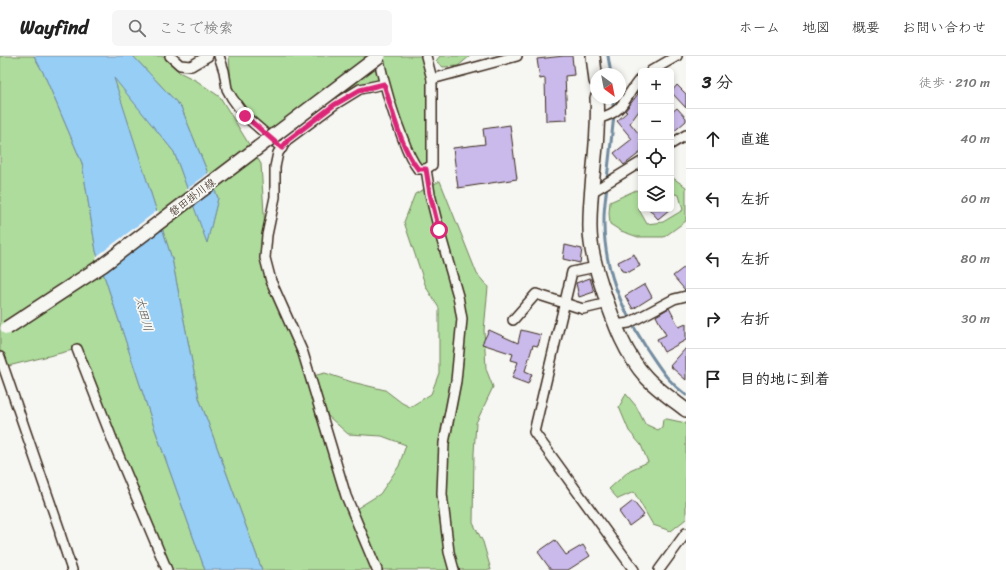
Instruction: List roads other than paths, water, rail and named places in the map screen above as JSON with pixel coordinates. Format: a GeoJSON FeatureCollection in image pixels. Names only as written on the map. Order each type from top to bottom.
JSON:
{"type":"FeatureCollection","features":[{"type":"Feature","properties":{"kind":"main road","name":"磐田掛川線"},"geometry":{"type":"LineString","coordinates":[[4,330],[103,265],[379,56]]}},
{"type":"Feature","properties":{"kind":"main road"},"geometry":{"type":"LineString","coordinates":[[593,56],[594,68]]}},
{"type":"Feature","properties":{"kind":"main road"},"geometry":{"type":"LineString","coordinates":[[598,104],[599,118],[590,222],[590,245],[596,267],[615,325],[631,357],[646,377],[686,410]]}},
{"type":"Feature","properties":{"kind":"street"},"geometry":{"type":"LineString","coordinates":[[170,56],[180,65],[191,66],[208,56]]}},
{"type":"Feature","properties":{"kind":"street"},"geometry":{"type":"LineString","coordinates":[[219,56],[224,71],[227,89],[232,98],[245,116],[282,148]]}},
{"type":"Feature","properties":{"kind":"street"},"geometry":{"type":"LineString","coordinates":[[379,56],[384,84],[396,122],[412,161],[418,169],[426,169],[432,165],[432,79],[426,56]]}},
{"type":"Feature","properties":{"kind":"street"},"geometry":{"type":"LineString","coordinates":[[432,79],[517,56]]}},
{"type":"Feature","properties":{"kind":"street"},"geometry":{"type":"LineString","coordinates":[[653,68],[660,60],[677,56]]}},
{"type":"Feature","properties":{"kind":"street"},"geometry":{"type":"LineString","coordinates":[[599,118],[610,116],[618,111],[638,82]]}},
{"type":"Feature","properties":{"kind":"street"},"geometry":{"type":"LineString","coordinates":[[377,570],[346,496],[302,353],[271,281],[265,258],[267,235],[275,197],[275,167],[278,153],[288,140],[334,105],[360,90],[384,84]]}},
{"type":"Feature","properties":{"kind":"street"},"geometry":{"type":"LineString","coordinates":[[674,142],[686,135]]}},
{"type":"Feature","properties":{"kind":"street"},"geometry":{"type":"LineString","coordinates":[[592,192],[638,164]]}},
{"type":"Feature","properties":{"kind":"street"},"geometry":{"type":"LineString","coordinates":[[426,169],[437,223],[458,296],[462,319],[456,380],[444,443],[442,487],[450,552],[454,570]]}},
{"type":"Feature","properties":{"kind":"street"},"geometry":{"type":"LineString","coordinates":[[596,267],[572,272],[534,432],[634,570]]}},
{"type":"Feature","properties":{"kind":"street"},"geometry":{"type":"LineString","coordinates":[[513,320],[536,294],[583,309],[608,303]]}},
{"type":"Feature","properties":{"kind":"street"},"geometry":{"type":"LineString","coordinates":[[615,325],[629,323],[674,299],[686,296]]}},
{"type":"Feature","properties":{"kind":"street"},"geometry":{"type":"LineString","coordinates":[[77,349],[114,444],[167,570]]}},
{"type":"Feature","properties":{"kind":"street"},"geometry":{"type":"LineString","coordinates":[[0,357],[72,570]]}},
{"type":"Feature","properties":{"kind":"street"},"geometry":{"type":"LineString","coordinates":[[659,570],[686,533]]}},
{"type":"Feature","properties":{"kind":"water","name":"太田川"},"geometry":{"type":"Polygon","coordinates":[[[34,56],[133,56],[181,107],[218,198],[207,243],[174,152],[114,78],[172,259],[199,398],[262,570],[205,570],[152,421],[96,251],[82,163],[44,74],[34,56]]]}},
{"type":"Feature","properties":{"kind":"waterway"},"geometry":{"type":"LineString","coordinates":[[608,56],[610,68]]}},
{"type":"Feature","properties":{"kind":"waterway"},"geometry":{"type":"LineString","coordinates":[[613,104],[613,110]]}},
{"type":"Feature","properties":{"kind":"waterway"},"geometry":{"type":"LineString","coordinates":[[607,179],[614,115]]}},
{"type":"Feature","properties":{"kind":"waterway"},"geometry":{"type":"LineString","coordinates":[[607,185],[604,214],[604,236],[610,271],[615,287],[629,318],[647,349],[669,379],[686,395]]}}]}
